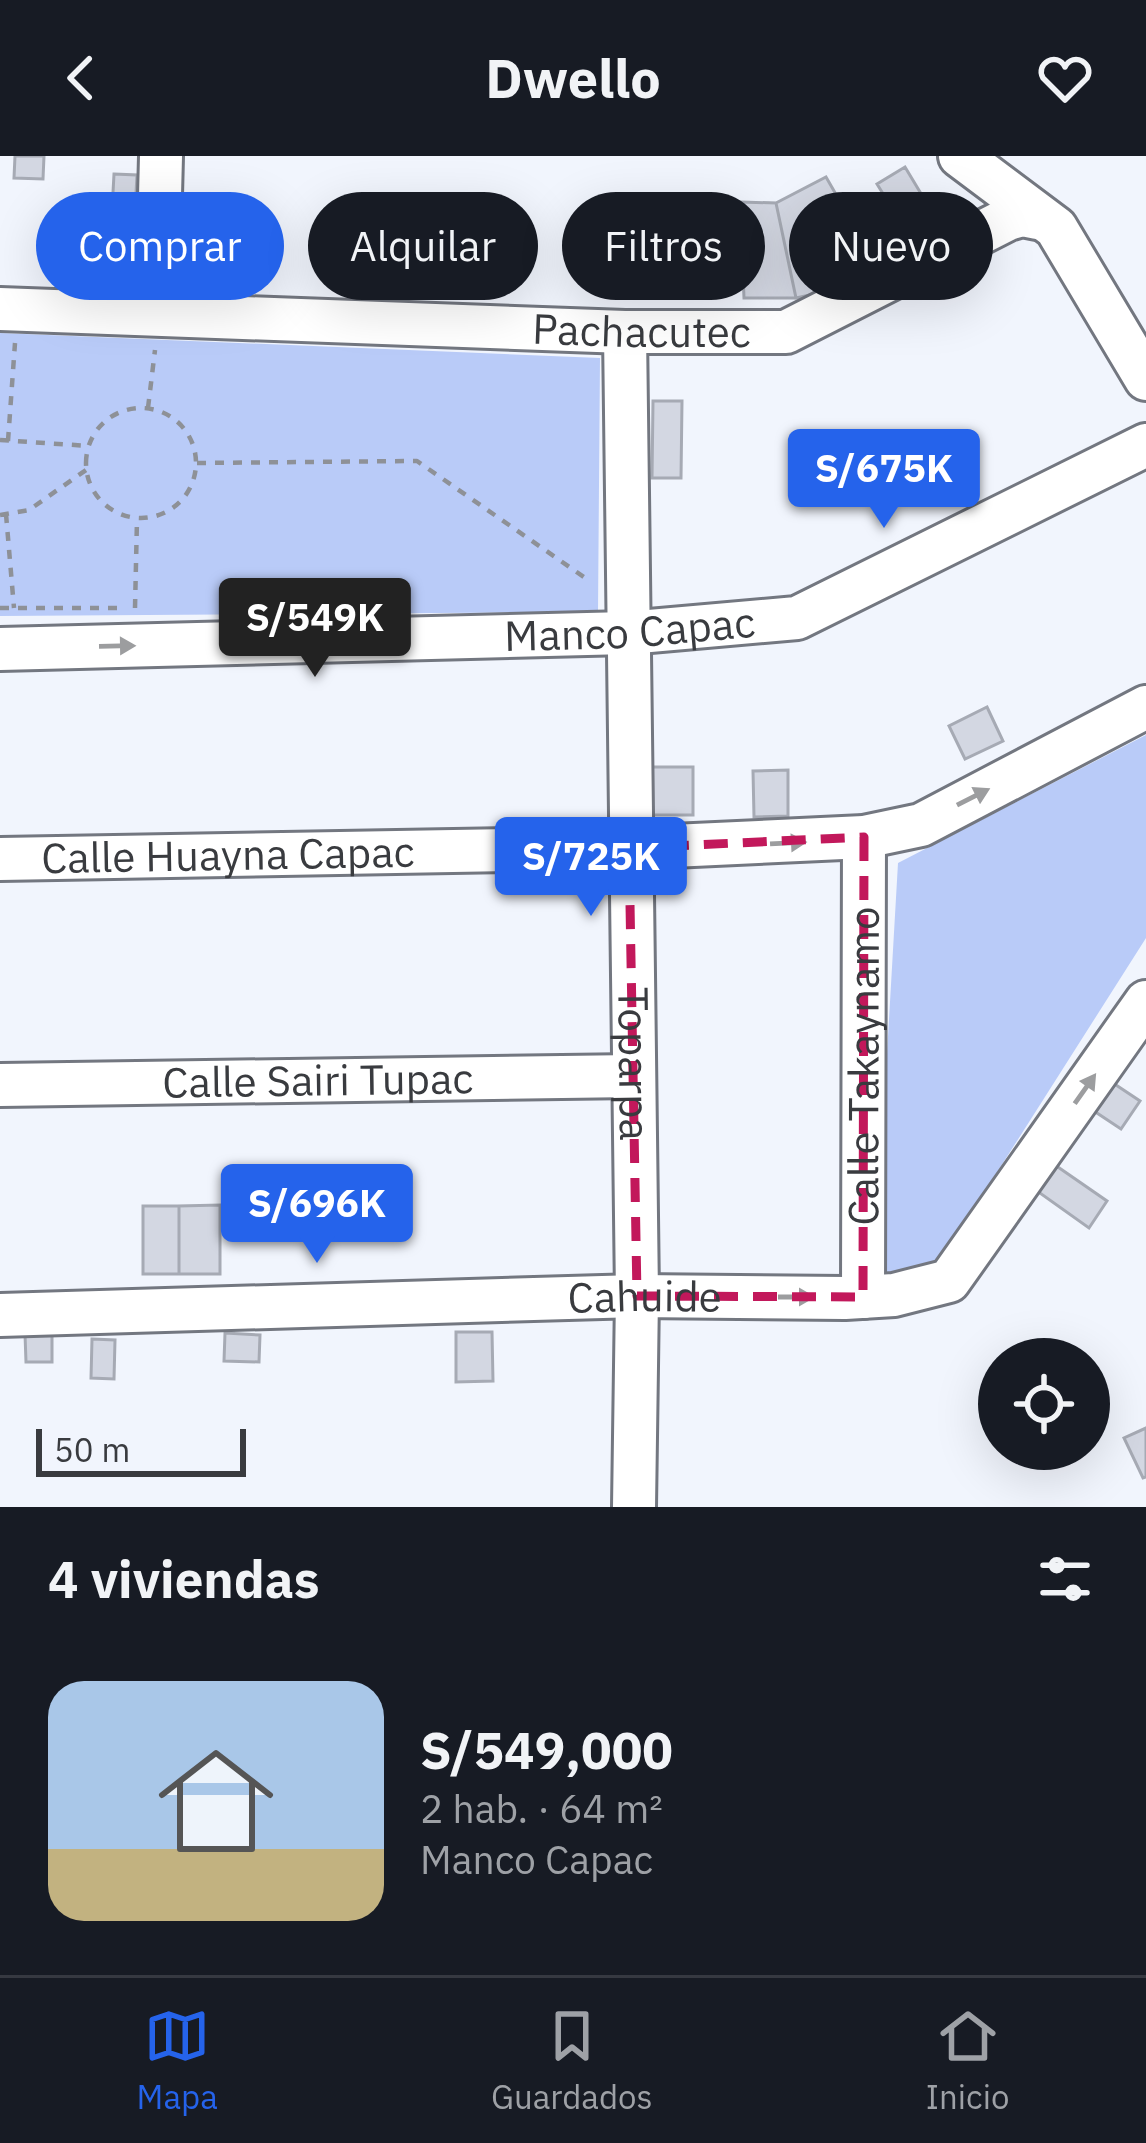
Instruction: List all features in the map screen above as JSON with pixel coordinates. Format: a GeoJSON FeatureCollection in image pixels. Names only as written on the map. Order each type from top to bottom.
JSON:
{"type":"FeatureCollection","features":[{"type":"Feature","properties":{"kind":"street"},"geometry":{"type":"LineString","coordinates":[[157,314],[161,156]]}},
{"type":"Feature","properties":{"kind":"street"},"geometry":{"type":"LineString","coordinates":[[960,156],[1056,228],[1146,379]]}},
{"type":"Feature","properties":{"kind":"street","name":"Pachacutec"},"geometry":{"type":"LineString","coordinates":[[8,317],[157,314],[626,332],[785,332],[1008,219],[1037,218]]}},
{"type":"Feature","properties":{"kind":"street","name":"Toparpa"},"geometry":{"type":"LineString","coordinates":[[626,332],[637,1296],[634,1507]]}},
{"type":"Feature","properties":{"kind":"street","name":"Manco Capac"},"geometry":{"type":"LineString","coordinates":[[0,649],[627,633],[797,618],[1146,445]]}},
{"type":"Feature","properties":{"kind":"street","name":"Calle Huayna Capac"},"geometry":{"type":"LineString","coordinates":[[0,859],[629,848],[864,837],[921,824],[1146,706]]}},
{"type":"Feature","properties":{"kind":"street","name":"Calle Takaynamo"},"geometry":{"type":"LineString","coordinates":[[862,1297],[864,837]]}},
{"type":"Feature","properties":{"kind":"street","name":"Cahuide"},"geometry":{"type":"LineString","coordinates":[[0,1315],[637,1296],[862,1297],[894,1295],[949,1281],[1146,1003]]}},
{"type":"Feature","properties":{"kind":"street","name":"Calle Sairi Tupac"},"geometry":{"type":"LineString","coordinates":[[0,1085],[634,1076]]}},
{"type":"Feature","properties":{"kind":"path"},"geometry":{"type":"LineString","coordinates":[[148,408],[157,314]]}},
{"type":"Feature","properties":{"kind":"path"},"geometry":{"type":"LineString","coordinates":[[8,317],[4,441],[88,446]]}},
{"type":"Feature","properties":{"kind":"path"},"geometry":{"type":"LineString","coordinates":[[148,408],[179,422],[189,436],[196,463],[188,492],[179,504],[153,518],[137,519],[109,509],[89,485],[88,446],[101,424],[115,414],[148,408]]}},
{"type":"Feature","properties":{"kind":"path"},"geometry":{"type":"LineString","coordinates":[[196,463],[417,461],[604,591]]}},
{"type":"Feature","properties":{"kind":"path"},"geometry":{"type":"LineString","coordinates":[[14,608],[3,514],[29,510],[86,470]]}},
{"type":"Feature","properties":{"kind":"path"},"geometry":{"type":"LineString","coordinates":[[0,608],[135,608],[137,519]]}},
{"type":"Feature","properties":{"kind":"highlighted area"},"geometry":{"type":"Polygon","coordinates":[[[864,837],[863,1297],[637,1296],[629,848],[864,837]]]}},
{"type":"Feature","properties":{"kind":"shaded area"},"geometry":{"type":"Polygon","coordinates":[[[0,333],[600,358],[598,612],[0,616],[0,333]]]}},
{"type":"Feature","properties":{"kind":"shaded area"},"geometry":{"type":"Polygon","coordinates":[[[1146,735],[1146,938],[940,1262],[874,1280],[898,863],[1146,735]]]}},
{"type":"Feature","properties":{"kind":"building"},"geometry":{"type":"Polygon","coordinates":[[[15,156],[44,156],[43,179],[14,178],[15,156]]]}},
{"type":"Feature","properties":{"kind":"building"},"geometry":{"type":"Polygon","coordinates":[[[905,167],[920,192],[882,192],[877,184],[905,167]]]}},
{"type":"Feature","properties":{"kind":"building"},"geometry":{"type":"Polygon","coordinates":[[[114,174],[137,175],[136,192],[113,192],[114,174]]]}},
{"type":"Feature","properties":{"kind":"building"},"geometry":{"type":"Polygon","coordinates":[[[826,177],[835,192],[797,192],[826,177]]]}},
{"type":"Feature","properties":{"kind":"building"},"geometry":{"type":"Polygon","coordinates":[[[789,196],[789,265],[776,203],[789,196]]]}},
{"type":"Feature","properties":{"kind":"building"},"geometry":{"type":"Polygon","coordinates":[[[765,203],[776,203],[789,265],[789,298],[765,298],[765,203]]]}},
{"type":"Feature","properties":{"kind":"building"},"geometry":{"type":"Polygon","coordinates":[[[653,401],[682,401],[681,478],[652,478],[653,401]]]}},
{"type":"Feature","properties":{"kind":"building"},"geometry":{"type":"Polygon","coordinates":[[[987,707],[1003,741],[965,759],[949,726],[987,707]]]}},
{"type":"Feature","properties":{"kind":"building"},"geometry":{"type":"Polygon","coordinates":[[[647,767],[693,767],[693,815],[647,815],[647,767]]]}},
{"type":"Feature","properties":{"kind":"building"},"geometry":{"type":"Polygon","coordinates":[[[788,770],[788,816],[754,817],[753,771],[788,770]]]}},
{"type":"Feature","properties":{"kind":"building"},"geometry":{"type":"Polygon","coordinates":[[[1113,1083],[1140,1101],[1121,1129],[1094,1111],[1113,1083]]]}},
{"type":"Feature","properties":{"kind":"building"},"geometry":{"type":"Polygon","coordinates":[[[1055,1165],[1107,1201],[1089,1228],[1037,1191],[1055,1165]]]}},
{"type":"Feature","properties":{"kind":"building"},"geometry":{"type":"Polygon","coordinates":[[[220,1205],[220,1274],[179,1274],[179,1206],[220,1205]]]}},
{"type":"Feature","properties":{"kind":"building"},"geometry":{"type":"Polygon","coordinates":[[[143,1206],[179,1206],[179,1274],[143,1274],[143,1206]]]}},
{"type":"Feature","properties":{"kind":"building"},"geometry":{"type":"Polygon","coordinates":[[[456,1332],[492,1332],[493,1381],[456,1382],[456,1332]]]}},
{"type":"Feature","properties":{"kind":"building"},"geometry":{"type":"Polygon","coordinates":[[[225,1333],[260,1335],[259,1362],[224,1361],[225,1333]]]}},
{"type":"Feature","properties":{"kind":"building"},"geometry":{"type":"Polygon","coordinates":[[[25,1334],[52,1334],[52,1362],[26,1362],[25,1334]]]}},
{"type":"Feature","properties":{"kind":"building"},"geometry":{"type":"Polygon","coordinates":[[[92,1339],[115,1340],[114,1379],[91,1378],[92,1339]]]}},
{"type":"Feature","properties":{"kind":"building"},"geometry":{"type":"Polygon","coordinates":[[[1146,1428],[1146,1477],[1143,1478],[1124,1438],[1146,1428]]]}}]}
